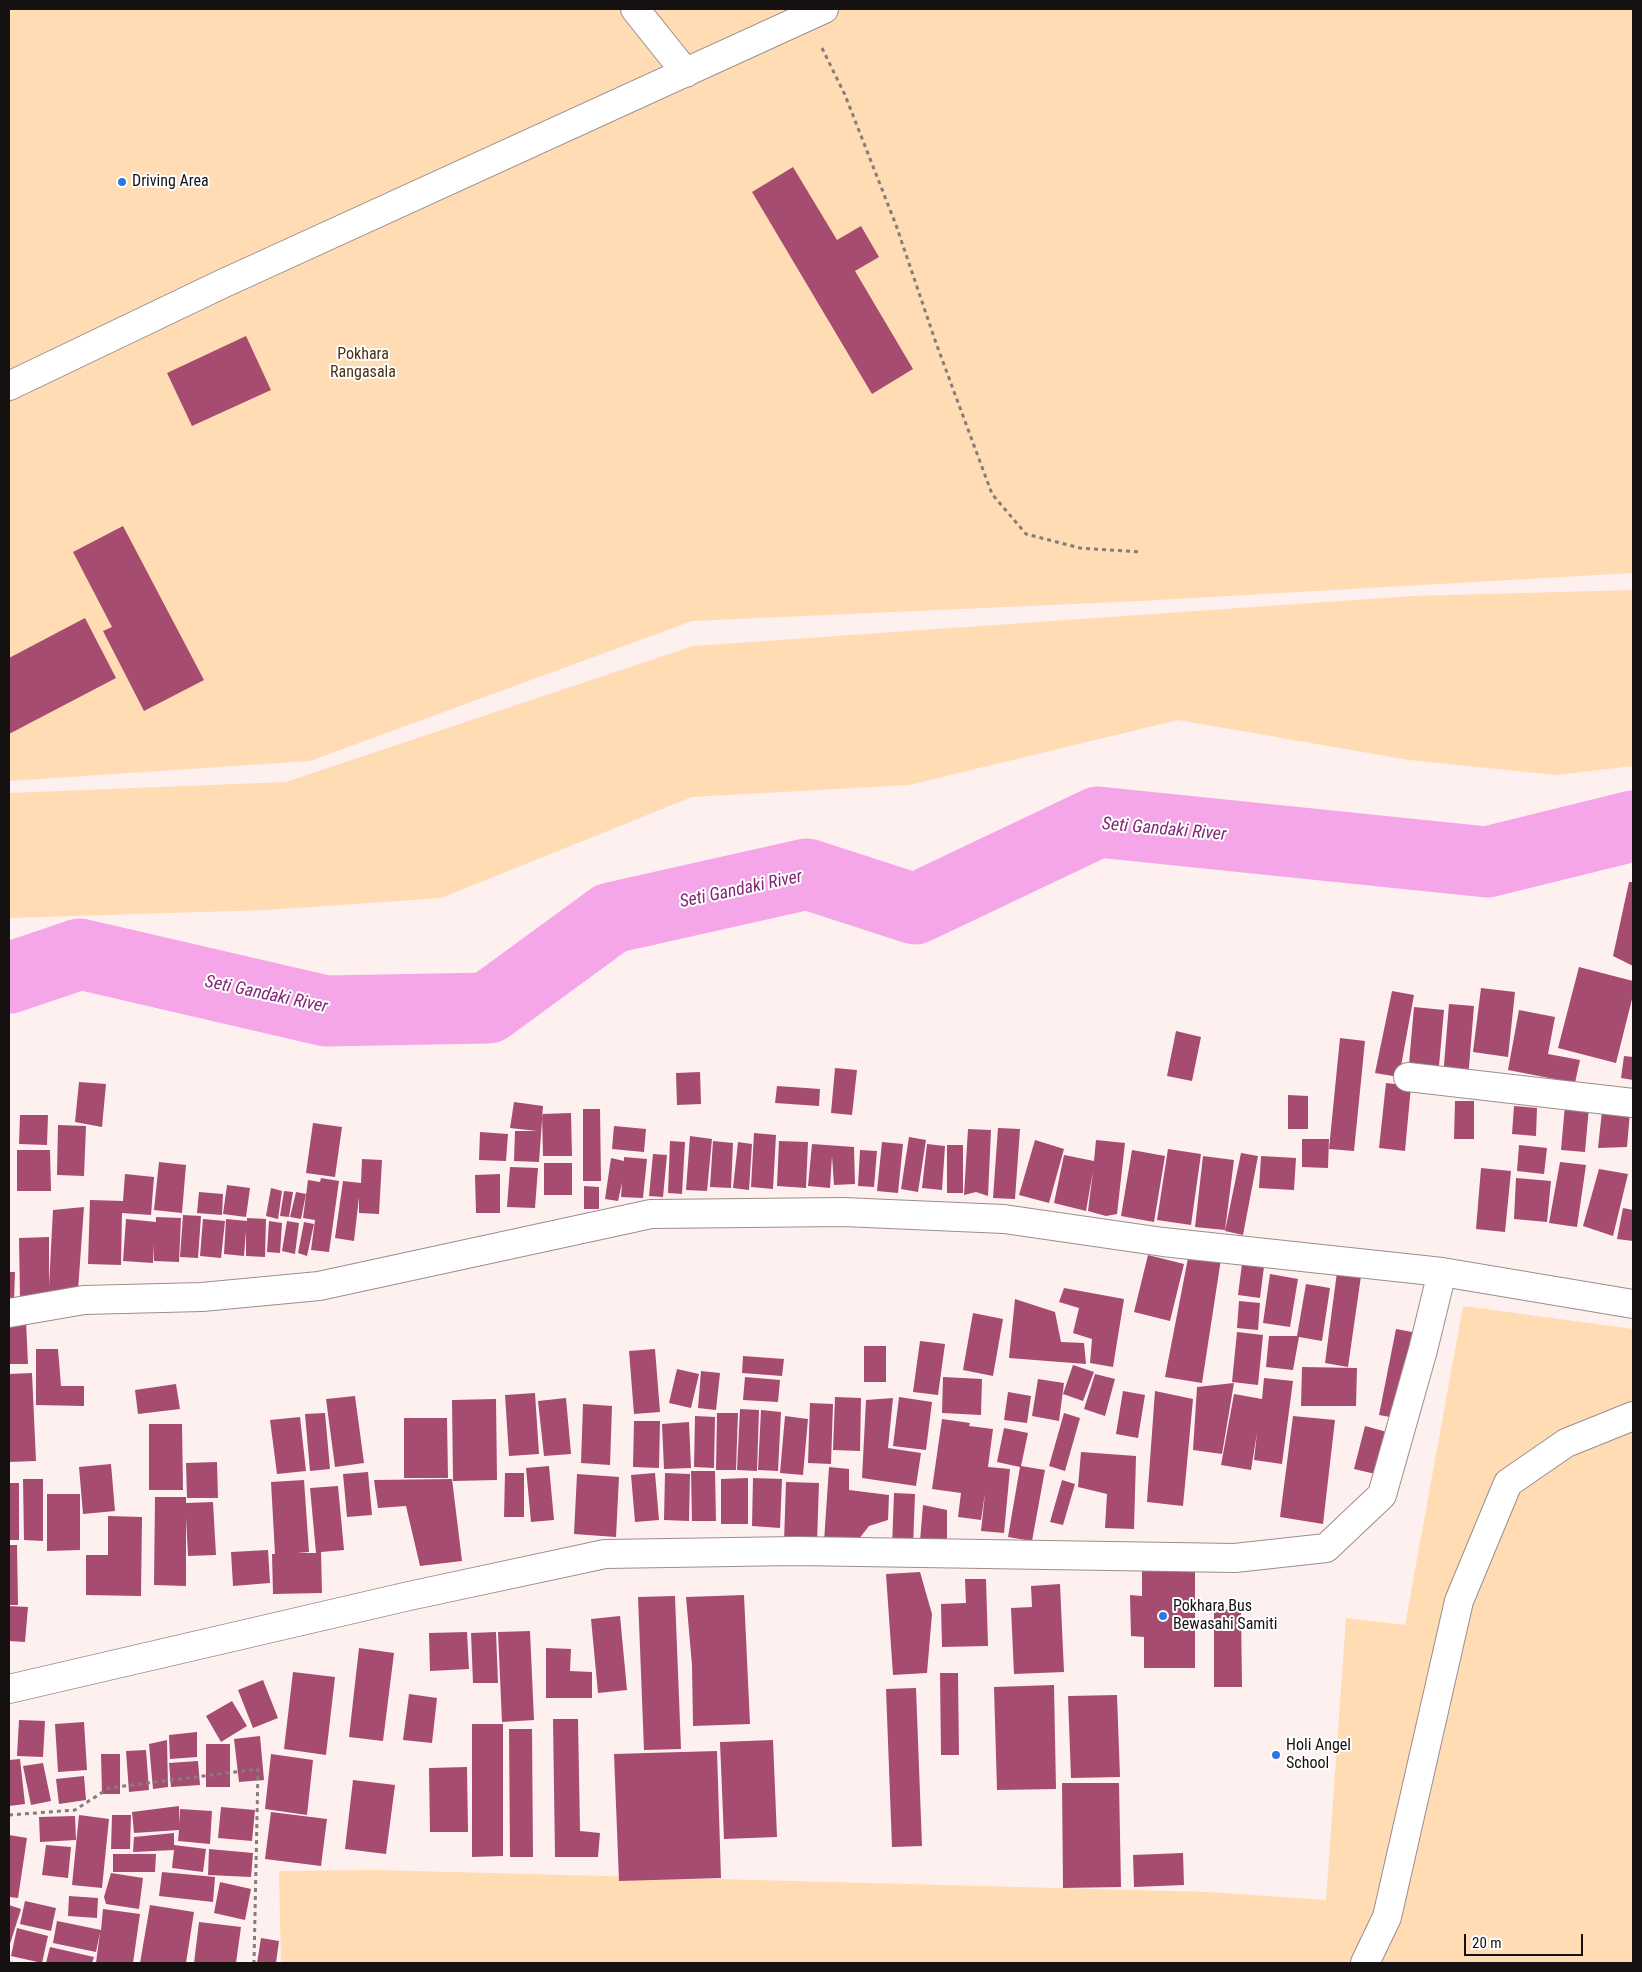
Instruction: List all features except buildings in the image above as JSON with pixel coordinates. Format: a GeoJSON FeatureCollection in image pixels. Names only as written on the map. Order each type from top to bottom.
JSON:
{"type":"FeatureCollection","features":[{"type":"Feature","properties":{"kind":"street"},"geometry":{"type":"LineString","coordinates":[[635,9],[686,73]]}},
{"type":"Feature","properties":{"kind":"street"},"geometry":{"type":"LineString","coordinates":[[9,386],[231,280],[816,13]]}},
{"type":"Feature","properties":{"kind":"street"},"geometry":{"type":"LineString","coordinates":[[1408,1077],[1633,1103]]}},
{"type":"Feature","properties":{"kind":"street"},"geometry":{"type":"LineString","coordinates":[[9,1313],[84,1300],[202,1297],[319,1286],[651,1214],[843,1212],[1004,1219],[1163,1242],[1442,1272],[1633,1304]]}},
{"type":"Feature","properties":{"kind":"street"},"geometry":{"type":"LineString","coordinates":[[9,1689],[409,1596],[604,1554],[796,1551],[1235,1558],[1326,1548],[1382,1494],[1423,1350],[1442,1272]]}},
{"type":"Feature","properties":{"kind":"street"},"geometry":{"type":"LineString","coordinates":[[1365,1963],[1387,1917],[1459,1601],[1508,1483],[1566,1443],[1633,1416]]}},
{"type":"Feature","properties":{"kind":"path"},"geometry":{"type":"LineString","coordinates":[[816,13],[845,95],[892,216],[948,378],[992,494],[1026,534],[1080,548],[1141,552]]}},
{"type":"Feature","properties":{"kind":"path"},"geometry":{"type":"LineString","coordinates":[[9,1815],[75,1810],[109,1788],[258,1769],[254,1963]]}},
{"type":"Feature","properties":{"kind":"green space","name":"Pokhara Rangasala"},"geometry":{"type":"Polygon","coordinates":[[[9,9],[1633,9],[1633,573],[1140,601],[692,621],[310,761],[9,781],[9,9]]]}},
{"type":"Feature","properties":{"kind":"green space"},"geometry":{"type":"Polygon","coordinates":[[[1633,590],[1633,766],[1556,775],[1409,760],[1178,720],[909,785],[692,797],[441,898],[267,910],[9,918],[9,793],[286,782],[693,646],[1412,596],[1633,590]]]}},
{"type":"Feature","properties":{"kind":"green space"},"geometry":{"type":"Polygon","coordinates":[[[1463,1306],[1633,1329],[1633,1963],[281,1963],[279,1871],[377,1870],[1208,1892],[1326,1900],[1346,1618],[1405,1625],[1463,1306]]]}},
{"type":"Feature","properties":{"kind":"waterway","name":"Seti Gandaki River"},"geometry":{"type":"LineString","coordinates":[[9,978],[80,954],[326,1011],[488,1008],[611,918],[807,874],[915,909],[1098,822],[1487,862],[1633,826]]}},
{"type":"Feature","properties":{"kind":"place","name":"Driving Area"},"geometry":{"type":"Point","coordinates":[122,182]}},
{"type":"Feature","properties":{"kind":"place","name":"Pokhara Bus Bewasahi Samiti"},"geometry":{"type":"Point","coordinates":[1163,1616]}},
{"type":"Feature","properties":{"kind":"place","name":"Holi Angel School"},"geometry":{"type":"Point","coordinates":[1276,1755]}}]}
